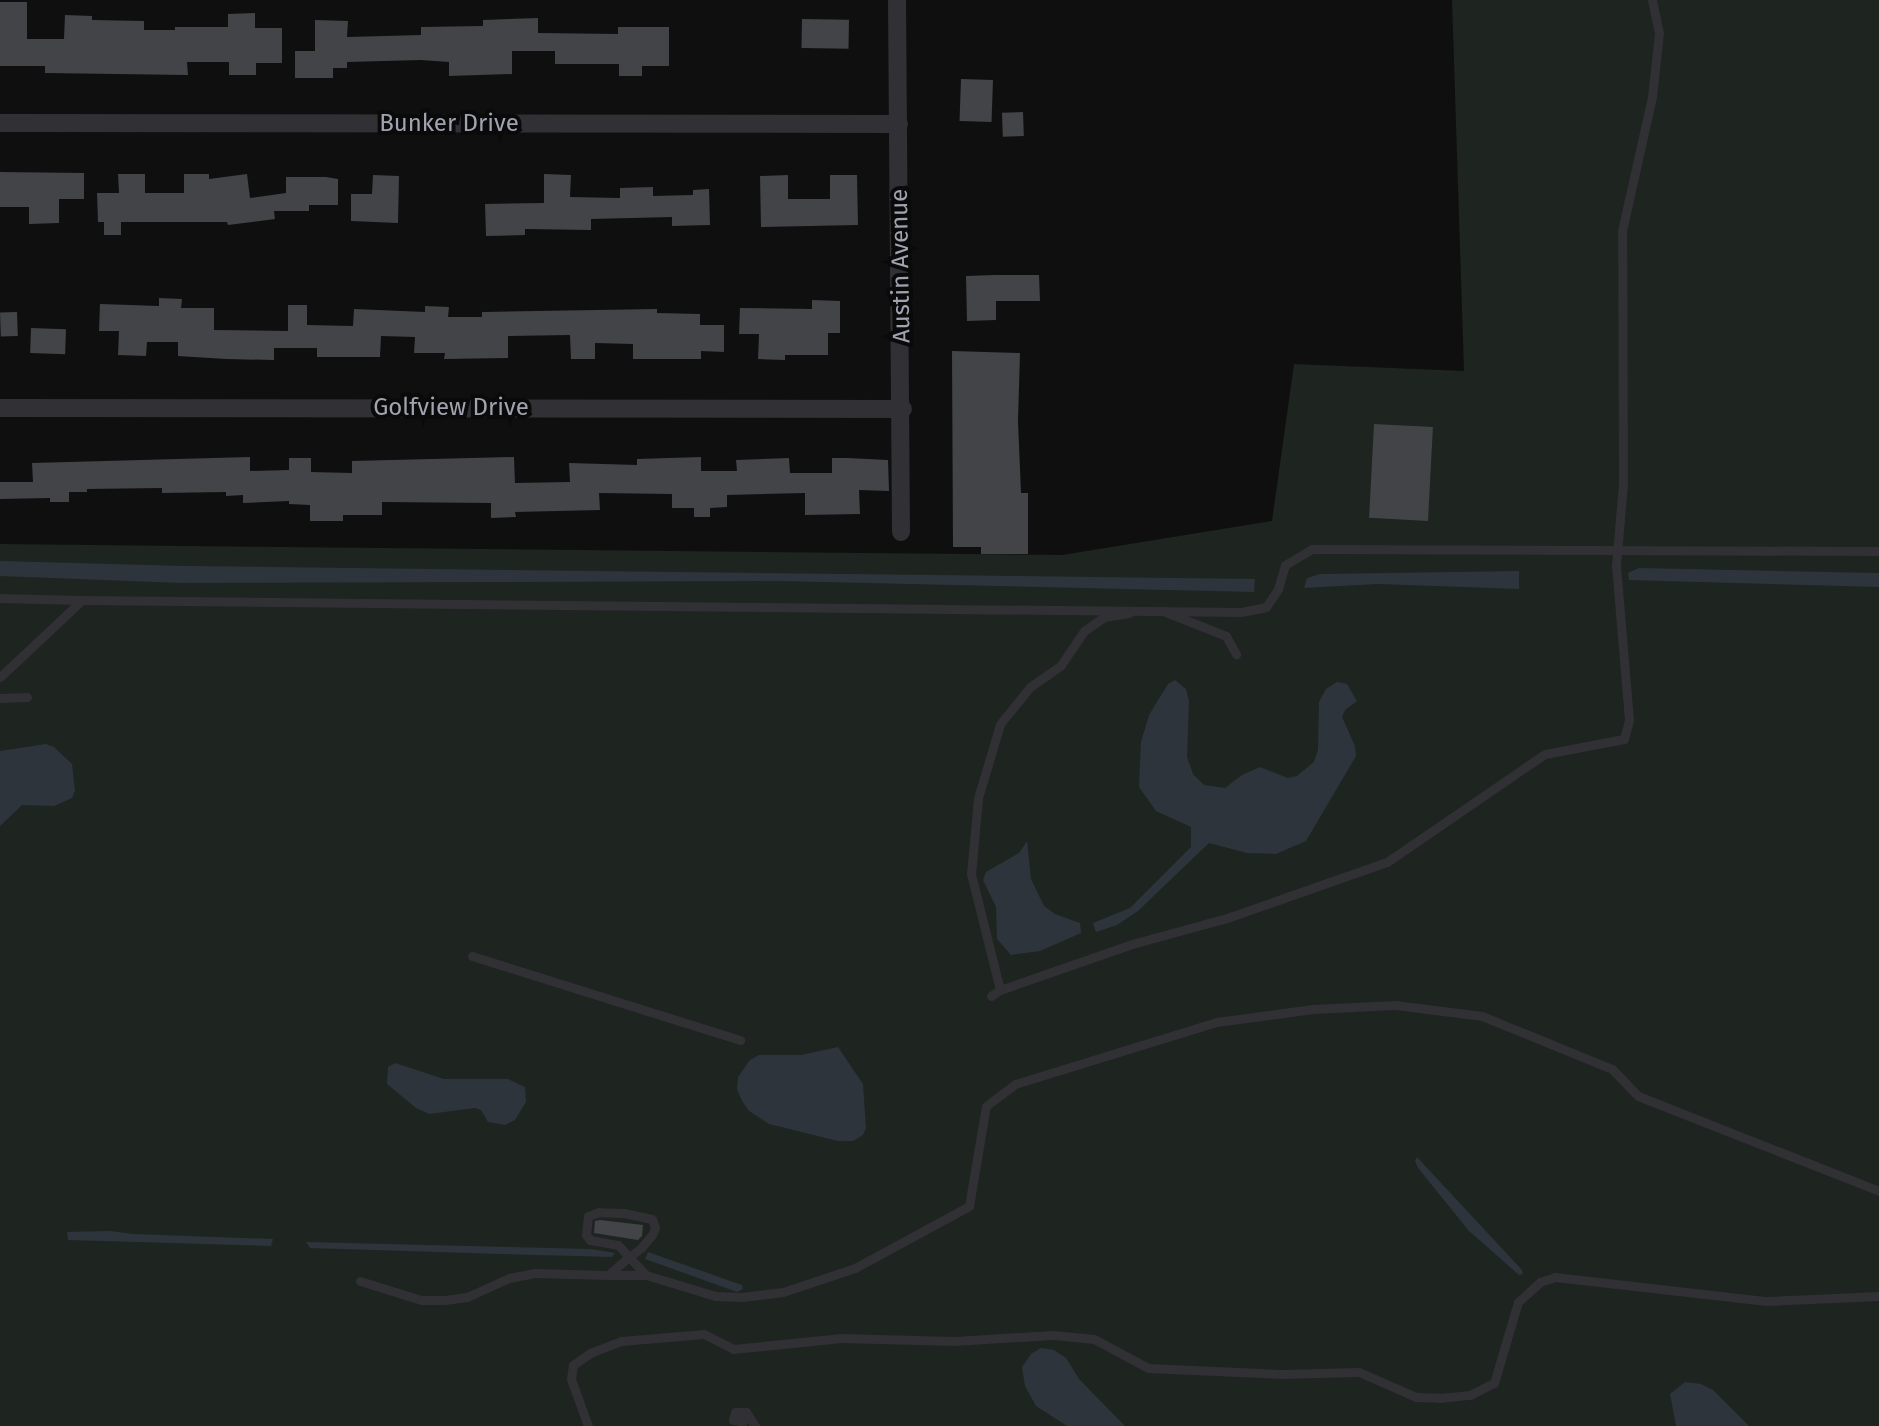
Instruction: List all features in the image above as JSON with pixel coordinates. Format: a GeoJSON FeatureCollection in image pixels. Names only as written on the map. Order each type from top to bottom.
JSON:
{"type":"FeatureCollection","features":[{"type":"Feature","properties":{"kind":"street","name":"Austin Avenue"},"geometry":{"type":"LineString","coordinates":[[897,0],[903,409],[901,532]]}},
{"type":"Feature","properties":{"kind":"street","name":"Bunker Drive"},"geometry":{"type":"LineString","coordinates":[[0,123],[899,124]]}},
{"type":"Feature","properties":{"kind":"street","name":"Golfview Drive"},"geometry":{"type":"LineString","coordinates":[[0,408],[903,409]]}},
{"type":"Feature","properties":{"kind":"lane"},"geometry":{"type":"LineString","coordinates":[[1236,654],[1226,636],[1158,609],[1104,617],[1084,631],[1061,665],[1030,687],[1000,724],[978,798],[971,874],[996,993],[1387,862],[1545,754],[1624,739],[1629,720],[1617,551],[1623,483],[1622,231],[1652,97],[1659,33],[1652,0]]}},
{"type":"Feature","properties":{"kind":"lane"},"geometry":{"type":"LineString","coordinates":[[0,598],[1241,612],[1266,607],[1278,589],[1285,565],[1312,549],[1879,551]]}},
{"type":"Feature","properties":{"kind":"lane"},"geometry":{"type":"LineString","coordinates":[[0,677],[82,600]]}},
{"type":"Feature","properties":{"kind":"lane"},"geometry":{"type":"LineString","coordinates":[[0,698],[27,697]]}},
{"type":"Feature","properties":{"kind":"lane"},"geometry":{"type":"LineString","coordinates":[[472,956],[740,1040]]}},
{"type":"Feature","properties":{"kind":"lane"},"geometry":{"type":"LineString","coordinates":[[360,1281],[421,1300],[467,1297],[509,1278],[534,1273],[646,1275],[715,1296],[742,1297],[783,1292],[855,1268],[969,1206],[986,1106],[1015,1084],[1216,1022],[1313,1009],[1395,1005],[1482,1016],[1612,1069],[1638,1096],[1879,1191]]}},
{"type":"Feature","properties":{"kind":"lane"},"geometry":{"type":"LineString","coordinates":[[608,1275],[629,1257],[652,1235],[655,1228],[652,1219],[599,1212],[588,1216],[586,1235],[590,1240],[618,1245],[629,1257],[646,1275]]}},
{"type":"Feature","properties":{"kind":"lane"},"geometry":{"type":"LineString","coordinates":[[588,1426],[571,1379],[573,1365],[590,1353],[621,1341],[704,1334],[733,1349],[841,1338],[954,1341],[1053,1335],[1094,1339],[1148,1368],[1282,1374],[1359,1372],[1416,1397],[1440,1398],[1470,1395],[1494,1383],[1518,1302],[1540,1282],[1555,1277],[1767,1301],[1879,1296]]}},
{"type":"Feature","properties":{"kind":"lane"},"geometry":{"type":"LineString","coordinates":[[742,1426],[743,1421],[733,1420],[735,1412],[746,1412],[755,1426]]}},
{"type":"Feature","properties":{"kind":"shaded area"},"geometry":{"type":"Polygon","coordinates":[[[1452,0],[1879,0],[1879,1426],[0,1426],[0,544],[1062,555],[1272,521],[1294,364],[1464,371],[1452,0]]]}},
{"type":"Feature","properties":{"kind":"shaded area"},"geometry":{"type":"Polygon","coordinates":[[[0,561],[1255,579],[1254,592],[780,581],[182,583],[0,576],[0,561]]]}},
{"type":"Feature","properties":{"kind":"shaded area"},"geometry":{"type":"Polygon","coordinates":[[[1639,568],[1879,573],[1879,587],[1629,580],[1628,573],[1639,568]]]}},
{"type":"Feature","properties":{"kind":"shaded area"},"geometry":{"type":"Polygon","coordinates":[[[1519,571],[1519,589],[1378,584],[1304,588],[1307,578],[1320,574],[1519,571]]]}},
{"type":"Feature","properties":{"kind":"shaded area"},"geometry":{"type":"Polygon","coordinates":[[[1175,680],[1186,689],[1189,701],[1187,757],[1193,774],[1204,785],[1225,788],[1242,775],[1260,767],[1288,778],[1297,776],[1314,762],[1318,750],[1319,702],[1326,689],[1337,682],[1347,684],[1357,701],[1345,710],[1342,717],[1355,746],[1356,756],[1306,841],[1276,854],[1247,853],[1209,843],[1138,911],[1117,925],[1096,932],[1093,923],[1130,908],[1191,847],[1191,827],[1156,811],[1139,787],[1141,742],[1149,715],[1168,684],[1175,680]]]}},
{"type":"Feature","properties":{"kind":"shaded area"},"geometry":{"type":"Polygon","coordinates":[[[46,744],[54,747],[72,764],[75,791],[72,798],[54,806],[22,805],[0,826],[0,751],[46,744]]]}},
{"type":"Feature","properties":{"kind":"shaded area"},"geometry":{"type":"Polygon","coordinates":[[[1027,841],[1031,879],[1044,906],[1055,914],[1080,923],[1081,933],[1040,951],[1011,955],[997,939],[996,907],[983,880],[986,872],[1019,853],[1027,841]]]}},
{"type":"Feature","properties":{"kind":"shaded area"},"geometry":{"type":"Polygon","coordinates":[[[838,1047],[863,1084],[866,1128],[863,1135],[853,1141],[838,1141],[769,1124],[749,1111],[742,1101],[737,1089],[738,1077],[750,1060],[759,1055],[801,1055],[838,1047]]]}},
{"type":"Feature","properties":{"kind":"shaded area"},"geometry":{"type":"Polygon","coordinates":[[[395,1063],[444,1079],[508,1079],[525,1087],[526,1102],[515,1120],[505,1125],[488,1122],[481,1110],[475,1108],[429,1114],[416,1108],[387,1084],[388,1067],[395,1063]]]}},
{"type":"Feature","properties":{"kind":"shaded area"},"geometry":{"type":"Polygon","coordinates":[[[1417,1157],[1523,1274],[1519,1275],[1469,1231],[1418,1168],[1417,1157]]]}},
{"type":"Feature","properties":{"kind":"shaded area"},"geometry":{"type":"Polygon","coordinates":[[[111,1231],[273,1239],[271,1246],[68,1240],[67,1232],[111,1231]]]}},
{"type":"Feature","properties":{"kind":"shaded area"},"geometry":{"type":"Polygon","coordinates":[[[306,1242],[591,1249],[615,1253],[612,1257],[310,1248],[306,1242]]]}},
{"type":"Feature","properties":{"kind":"shaded area"},"geometry":{"type":"Polygon","coordinates":[[[648,1252],[742,1285],[743,1289],[737,1292],[645,1259],[648,1252]]]}},
{"type":"Feature","properties":{"kind":"shaded area"},"geometry":{"type":"Polygon","coordinates":[[[1041,1348],[1054,1350],[1066,1358],[1079,1379],[1125,1426],[1067,1426],[1036,1406],[1025,1386],[1022,1367],[1031,1354],[1041,1348]]]}},
{"type":"Feature","properties":{"kind":"shaded area"},"geometry":{"type":"Polygon","coordinates":[[[1685,1382],[1701,1384],[1713,1390],[1749,1426],[1676,1426],[1670,1394],[1685,1382]]]}},
{"type":"Feature","properties":{"kind":"building"},"geometry":{"type":"Polygon","coordinates":[[[0,2],[27,2],[27,39],[64,39],[65,15],[92,16],[92,20],[144,21],[144,30],[175,30],[175,27],[228,27],[228,14],[255,13],[255,28],[282,28],[282,63],[256,63],[256,75],[229,75],[229,62],[187,62],[188,75],[45,73],[45,66],[0,66],[0,2]]]}},
{"type":"Feature","properties":{"kind":"building"},"geometry":{"type":"Polygon","coordinates":[[[538,18],[538,33],[618,34],[618,27],[669,27],[669,66],[642,66],[642,76],[619,76],[619,64],[555,64],[555,51],[512,51],[512,74],[449,76],[449,62],[421,60],[347,62],[347,68],[333,68],[333,78],[295,78],[295,51],[315,51],[315,20],[348,21],[347,37],[421,35],[421,27],[483,26],[483,20],[538,18]]]}},
{"type":"Feature","properties":{"kind":"building"},"geometry":{"type":"Polygon","coordinates":[[[802,19],[849,20],[848,49],[801,48],[802,19]]]}},
{"type":"Feature","properties":{"kind":"building"},"geometry":{"type":"Polygon","coordinates":[[[961,79],[993,80],[992,122],[960,121],[961,79]]]}},
{"type":"Feature","properties":{"kind":"building"},"geometry":{"type":"Polygon","coordinates":[[[1023,112],[1024,136],[1003,137],[1002,113],[1023,112]]]}},
{"type":"Feature","properties":{"kind":"building"},"geometry":{"type":"Polygon","coordinates":[[[0,172],[84,173],[84,199],[59,199],[59,223],[29,224],[29,207],[0,207],[0,172]]]}},
{"type":"Feature","properties":{"kind":"building"},"geometry":{"type":"Polygon","coordinates":[[[118,174],[145,174],[145,193],[184,193],[184,174],[209,174],[209,179],[247,174],[250,198],[286,193],[286,177],[326,177],[338,179],[338,205],[309,205],[309,211],[274,211],[275,219],[228,225],[227,222],[121,222],[121,235],[104,235],[104,222],[98,222],[97,193],[119,193],[118,174]]]}},
{"type":"Feature","properties":{"kind":"building"},"geometry":{"type":"Polygon","coordinates":[[[544,174],[571,175],[570,197],[620,198],[620,188],[653,187],[653,196],[693,195],[693,190],[709,189],[710,225],[672,226],[672,217],[591,219],[591,230],[525,229],[525,235],[486,236],[485,204],[544,203],[544,174]]]}},
{"type":"Feature","properties":{"kind":"building"},"geometry":{"type":"Polygon","coordinates":[[[373,175],[399,176],[398,223],[351,221],[351,194],[372,194],[373,175]]]}},
{"type":"Feature","properties":{"kind":"building"},"geometry":{"type":"Polygon","coordinates":[[[788,175],[788,199],[830,199],[830,175],[857,175],[858,225],[761,227],[760,176],[788,175]]]}},
{"type":"Feature","properties":{"kind":"building"},"geometry":{"type":"Polygon","coordinates":[[[1039,275],[1040,301],[996,301],[996,320],[967,321],[966,276],[1039,275]]]}},
{"type":"Feature","properties":{"kind":"building"},"geometry":{"type":"Polygon","coordinates":[[[159,298],[182,299],[181,308],[214,308],[214,330],[288,331],[288,305],[307,305],[307,325],[353,326],[354,309],[425,312],[425,306],[449,307],[448,317],[482,317],[482,312],[657,309],[657,313],[700,314],[700,325],[724,325],[724,352],[701,351],[701,359],[633,359],[633,344],[595,343],[595,359],[571,359],[570,335],[508,336],[508,358],[444,359],[445,353],[414,353],[415,337],[381,336],[380,357],[317,357],[317,348],[274,348],[274,360],[178,356],[178,342],[147,342],[146,356],[118,355],[119,331],[99,331],[100,304],[159,306],[159,298]]]}},
{"type":"Feature","properties":{"kind":"building"},"geometry":{"type":"Polygon","coordinates":[[[812,300],[840,301],[840,333],[828,333],[828,355],[785,355],[785,360],[758,359],[759,334],[739,334],[740,308],[812,309],[812,300]]]}},
{"type":"Feature","properties":{"kind":"building"},"geometry":{"type":"Polygon","coordinates":[[[17,312],[18,336],[1,337],[0,313],[17,312]]]}},
{"type":"Feature","properties":{"kind":"building"},"geometry":{"type":"Polygon","coordinates":[[[31,328],[66,329],[65,354],[30,353],[31,328]]]}},
{"type":"Feature","properties":{"kind":"building"},"geometry":{"type":"Polygon","coordinates":[[[952,351],[1020,353],[1018,421],[1021,493],[1028,493],[1028,554],[981,554],[981,547],[953,547],[952,351]]]}},
{"type":"Feature","properties":{"kind":"building"},"geometry":{"type":"Polygon","coordinates":[[[1374,424],[1433,427],[1428,521],[1369,518],[1374,424]]]}},
{"type":"Feature","properties":{"kind":"building"},"geometry":{"type":"Polygon","coordinates":[[[250,457],[250,471],[289,470],[289,458],[311,458],[311,472],[352,473],[352,461],[514,457],[515,483],[570,482],[569,463],[637,465],[637,459],[701,457],[701,471],[737,471],[736,460],[789,458],[790,473],[832,473],[832,458],[888,460],[889,491],[859,490],[860,514],[805,515],[805,493],[727,495],[727,507],[710,508],[710,517],[694,517],[694,508],[672,508],[672,494],[599,493],[600,510],[515,512],[516,517],[491,518],[491,503],[382,502],[382,515],[343,515],[343,521],[310,521],[310,505],[289,504],[289,501],[243,503],[243,495],[226,496],[226,492],[162,493],[162,488],[87,489],[87,492],[69,492],[69,502],[50,502],[50,498],[0,499],[0,482],[33,482],[32,463],[250,457]]]}},
{"type":"Feature","properties":{"kind":"building"},"geometry":{"type":"Polygon","coordinates":[[[595,1221],[643,1225],[642,1236],[638,1240],[594,1233],[595,1221]]]}}]}
